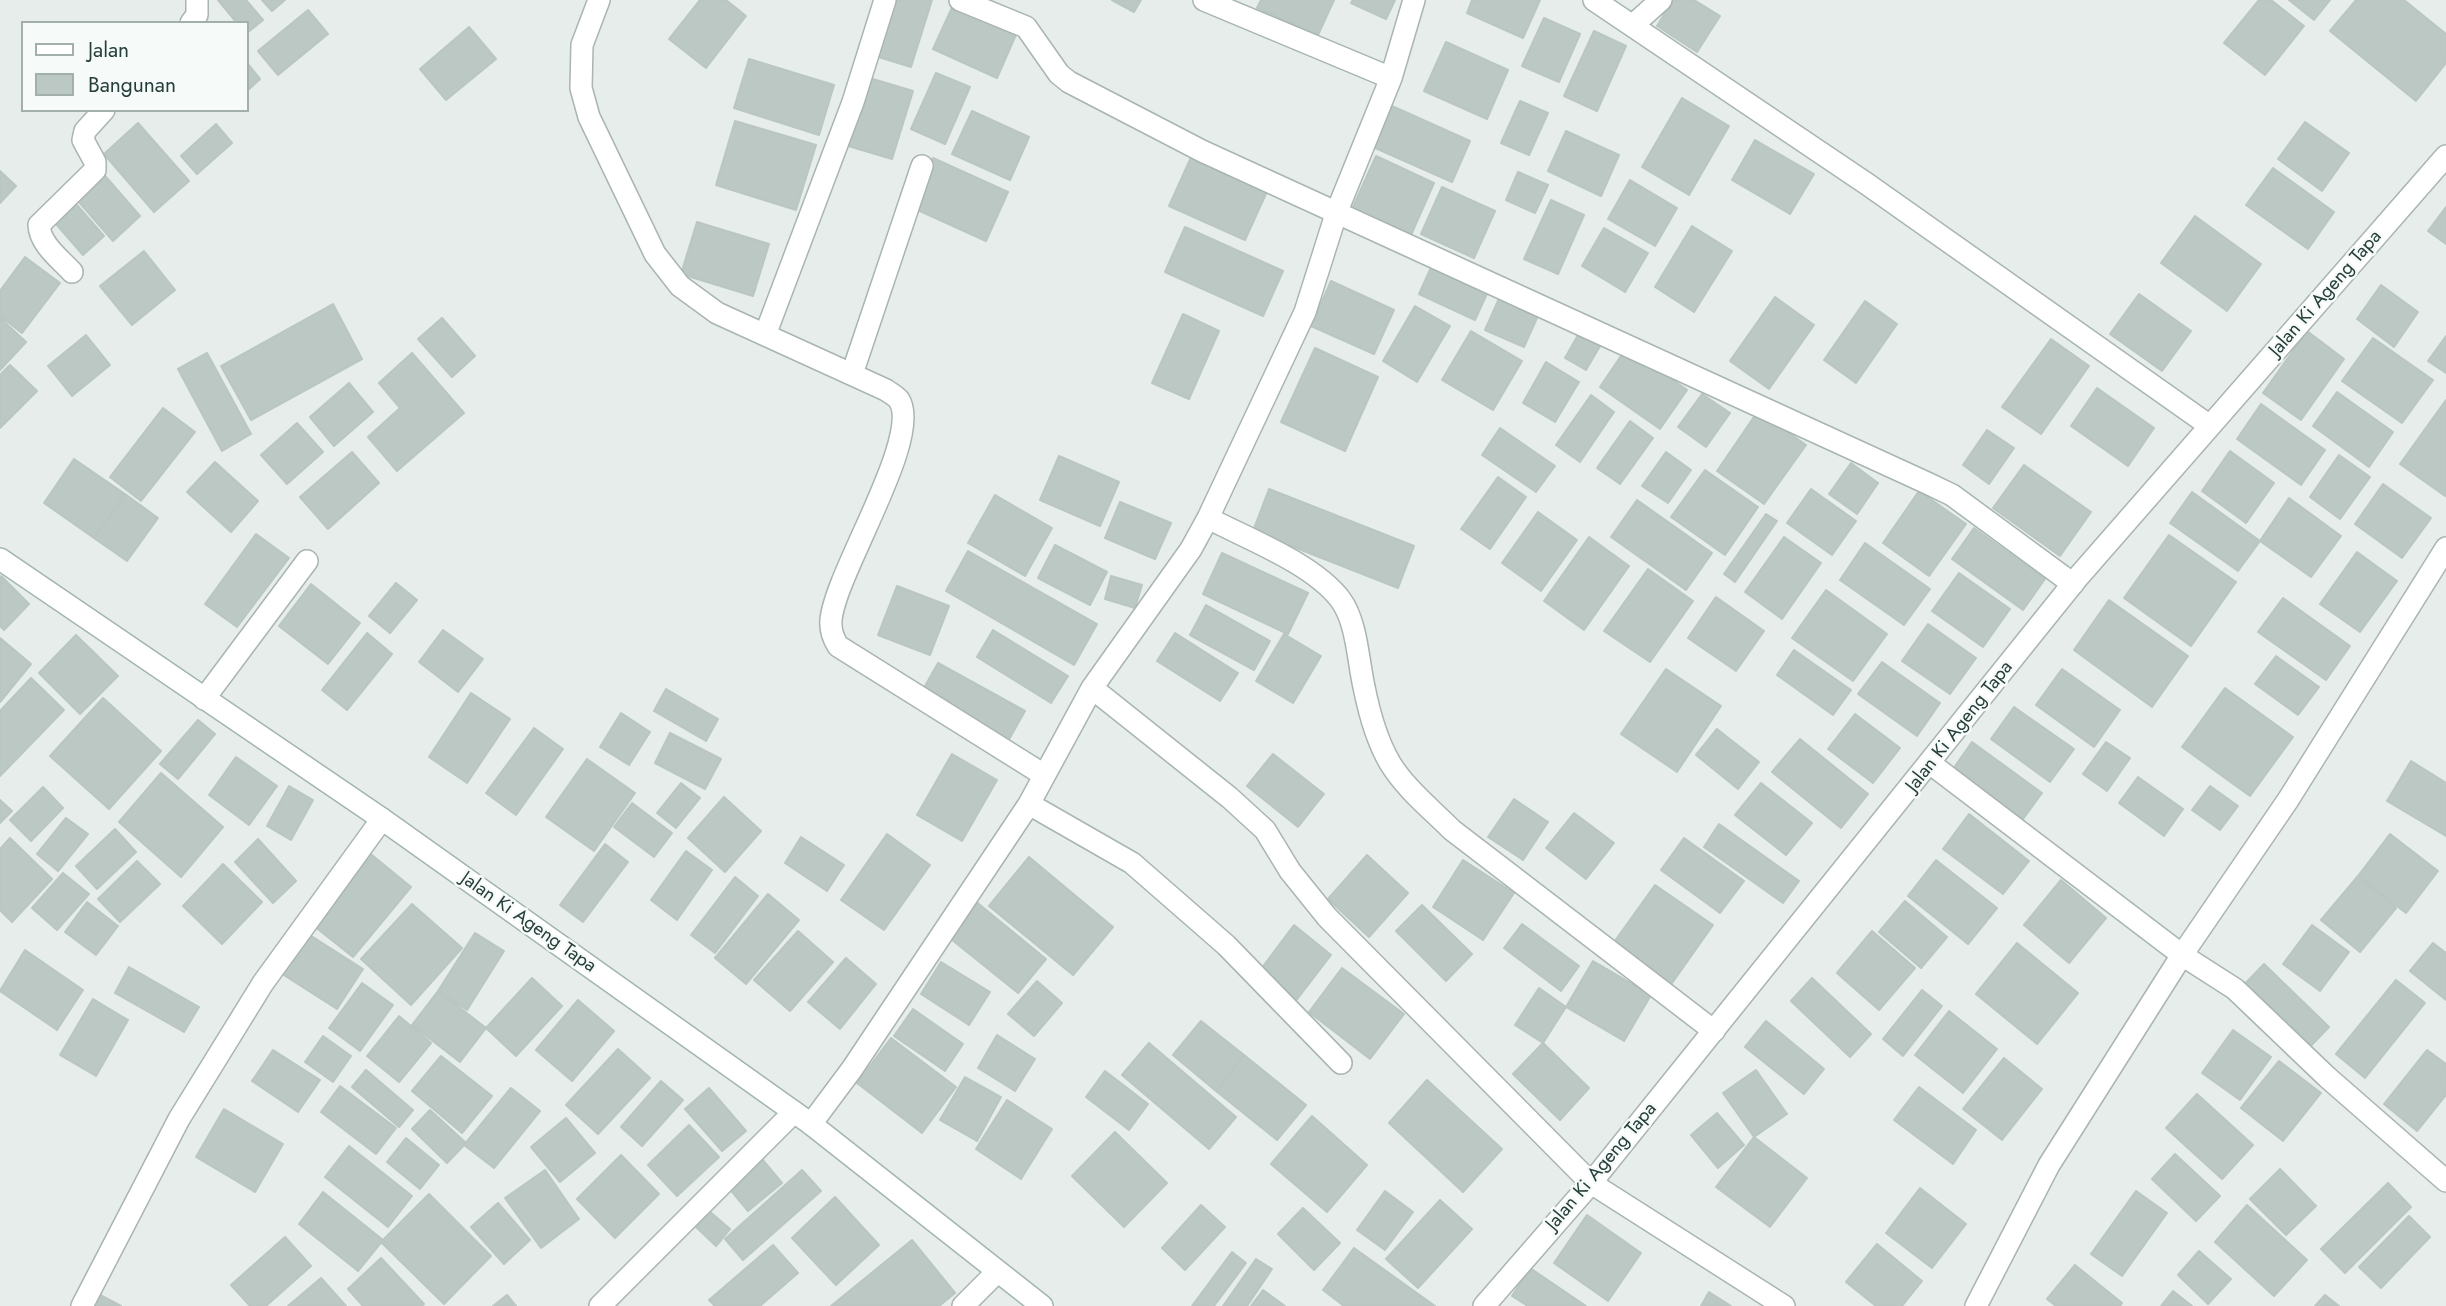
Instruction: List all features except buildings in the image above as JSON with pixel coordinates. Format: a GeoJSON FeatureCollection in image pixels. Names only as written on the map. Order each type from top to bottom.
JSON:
{"type":"FeatureCollection","features":[{"type":"Feature","properties":{"kind":"street"},"geometry":{"type":"LineString","coordinates":[[192,21],[197,15],[197,0]]}},
{"type":"Feature","properties":{"kind":"street"},"geometry":{"type":"LineString","coordinates":[[599,0],[582,45],[581,88],[589,117],[655,254],[680,286],[717,313],[852,374],[898,399],[903,413],[893,461],[838,594],[831,620],[832,635],[838,646],[1044,775]]}},
{"type":"Feature","properties":{"kind":"street"},"geometry":{"type":"LineString","coordinates":[[765,335],[853,102],[885,0]]}},
{"type":"Feature","properties":{"kind":"street"},"geometry":{"type":"LineString","coordinates":[[961,0],[1026,27],[1059,74],[1069,82],[1202,151],[1952,495],[2073,584]]}},
{"type":"Feature","properties":{"kind":"street"},"geometry":{"type":"LineString","coordinates":[[1205,0],[1391,78]]}},
{"type":"Feature","properties":{"kind":"street"},"geometry":{"type":"LineString","coordinates":[[600,1306],[803,1118],[826,1105],[1029,804],[1092,688],[1191,548],[1208,518],[1305,312],[1337,211],[1391,78],[1414,0]]}},
{"type":"Feature","properties":{"kind":"street"},"geometry":{"type":"LineString","coordinates":[[1594,0],[1867,184],[2210,426]]}},
{"type":"Feature","properties":{"kind":"street"},"geometry":{"type":"LineString","coordinates":[[1633,25],[1661,0]]}},
{"type":"Feature","properties":{"kind":"street"},"geometry":{"type":"LineString","coordinates":[[72,272],[46,244],[40,235],[39,225],[94,170],[95,162],[83,140],[92,122],[102,112]]}},
{"type":"Feature","properties":{"kind":"street","name":"Jalan Ki Ageng Tapa"},"geometry":{"type":"LineString","coordinates":[[1484,1306],[1591,1183],[1931,764],[2073,584],[2446,156]]}},
{"type":"Feature","properties":{"kind":"street"},"geometry":{"type":"LineString","coordinates":[[852,374],[922,166]]}},
{"type":"Feature","properties":{"kind":"street"},"geometry":{"type":"LineString","coordinates":[[1208,518],[1280,555],[1318,580],[1341,600],[1352,630],[1377,733],[1390,763],[1414,792],[1452,830],[1714,1031]]}},
{"type":"Feature","properties":{"kind":"street"},"geometry":{"type":"LineString","coordinates":[[1976,1306],[2049,1166],[2182,955],[2288,800],[2446,548]]}},
{"type":"Feature","properties":{"kind":"street","name":"Jalan Ki Ageng Tapa"},"geometry":{"type":"LineString","coordinates":[[0,559],[215,683],[382,819],[803,1118],[1042,1306]]}},
{"type":"Feature","properties":{"kind":"street"},"geometry":{"type":"LineString","coordinates":[[215,683],[307,561]]}},
{"type":"Feature","properties":{"kind":"street"},"geometry":{"type":"LineString","coordinates":[[1092,688],[1230,797],[1265,830],[1290,871],[1327,917],[1591,1183],[1784,1306]]}},
{"type":"Feature","properties":{"kind":"street"},"geometry":{"type":"LineString","coordinates":[[1931,764],[2182,955],[2235,989],[2327,1077],[2446,1181]]}},
{"type":"Feature","properties":{"kind":"street"},"geometry":{"type":"LineString","coordinates":[[1029,804],[1132,863],[1226,945],[1341,1063]]}},
{"type":"Feature","properties":{"kind":"street"},"geometry":{"type":"LineString","coordinates":[[82,1306],[179,1119],[262,983],[382,819]]}},
{"type":"Feature","properties":{"kind":"street"},"geometry":{"type":"LineString","coordinates":[[963,1306],[997,1272]]}}]}
